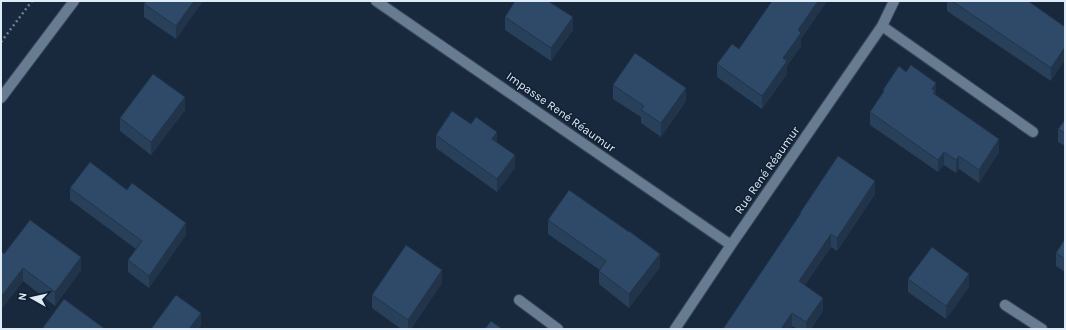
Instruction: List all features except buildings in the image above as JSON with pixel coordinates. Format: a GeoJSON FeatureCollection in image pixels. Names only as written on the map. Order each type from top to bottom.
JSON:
{"type":"FeatureCollection","features":[{"type":"Feature","properties":{"kind":"street"},"geometry":{"type":"LineString","coordinates":[[1,98],[74,1]]}},
{"type":"Feature","properties":{"kind":"street","name":"Impasse René Réaumur"},"geometry":{"type":"LineString","coordinates":[[376,1],[731,245]]}},
{"type":"Feature","properties":{"kind":"street","name":"Rue René Réaumur"},"geometry":{"type":"LineString","coordinates":[[675,329],[882,26],[894,1]]}},
{"type":"Feature","properties":{"kind":"street"},"geometry":{"type":"LineString","coordinates":[[882,26],[1033,132]]}},
{"type":"Feature","properties":{"kind":"street"},"geometry":{"type":"LineString","coordinates":[[519,300],[558,329]]}},
{"type":"Feature","properties":{"kind":"street"},"geometry":{"type":"LineString","coordinates":[[1005,305],[1042,329]]}},
{"type":"Feature","properties":{"kind":"path"},"geometry":{"type":"LineString","coordinates":[[1,42],[32,1]]}}]}
